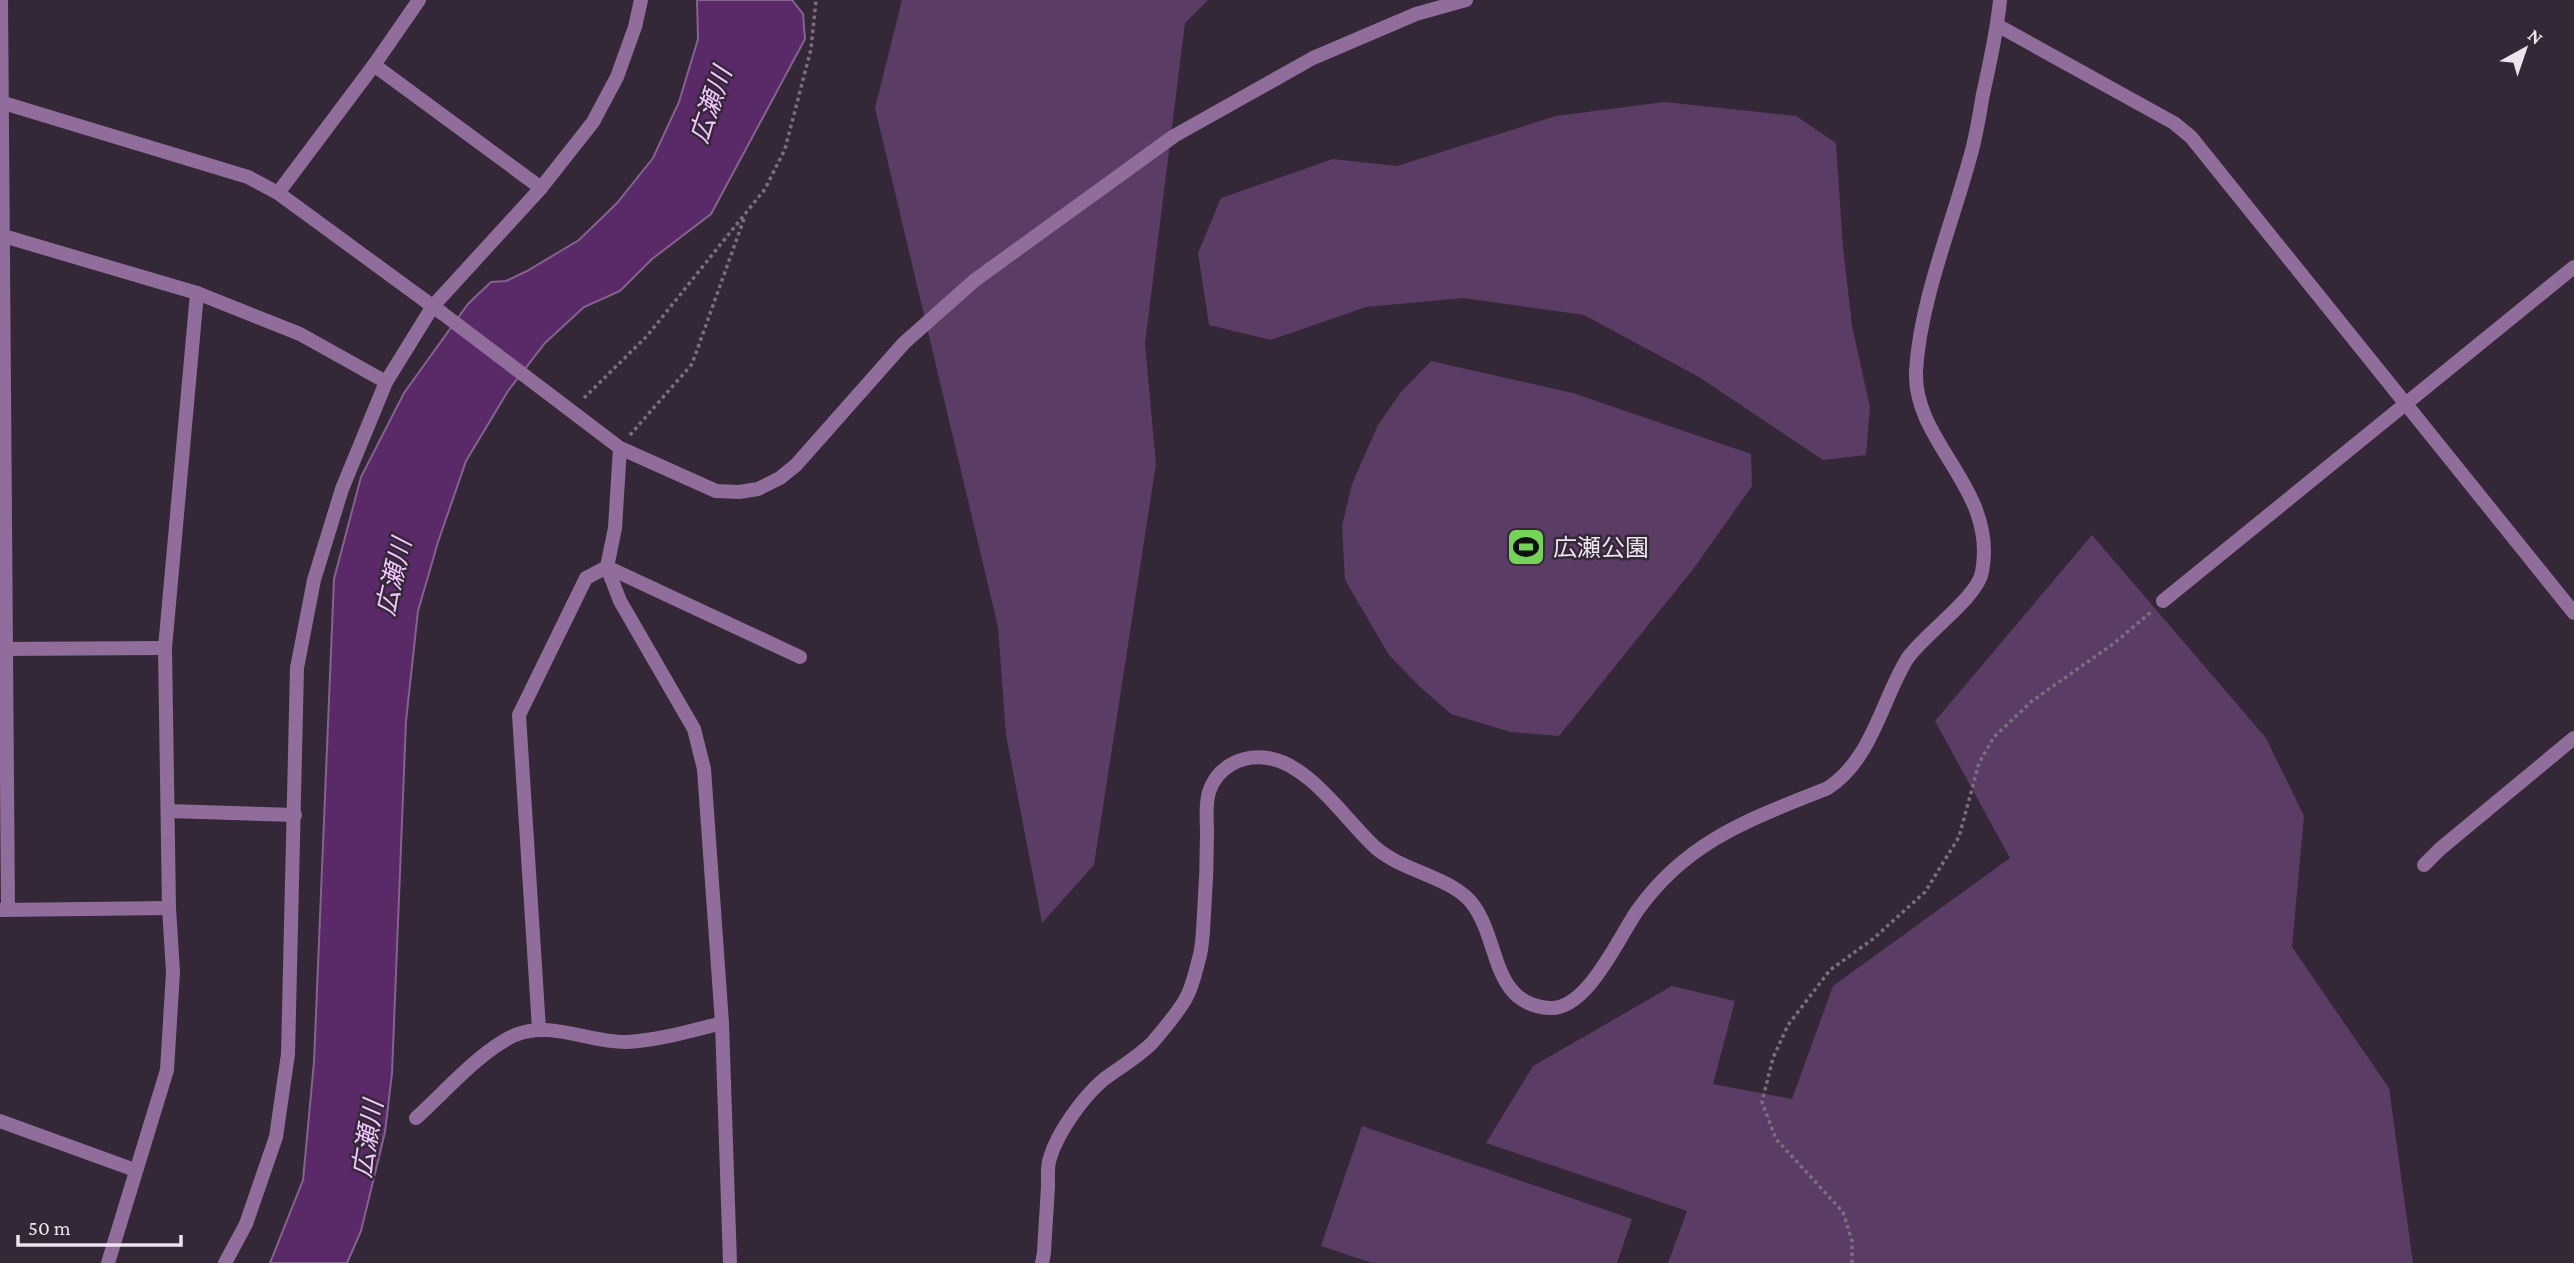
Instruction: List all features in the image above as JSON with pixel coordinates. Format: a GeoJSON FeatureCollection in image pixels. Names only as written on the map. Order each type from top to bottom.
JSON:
{"type":"FeatureCollection","features":[{"type":"Feature","properties":{"kind":"street"},"geometry":{"type":"LineString","coordinates":[[1,0],[4,910],[169,908]]}},
{"type":"Feature","properties":{"kind":"street"},"geometry":{"type":"LineString","coordinates":[[278,193],[419,0]]}},
{"type":"Feature","properties":{"kind":"street"},"geometry":{"type":"LineString","coordinates":[[225,1263],[246,1224],[276,1138],[288,1054],[297,668],[314,580],[352,459],[386,382],[438,310],[593,122],[617,77],[635,27],[641,0]]}},
{"type":"Feature","properties":{"kind":"street"},"geometry":{"type":"LineString","coordinates":[[0,102],[248,177],[278,193],[620,448],[716,491],[739,492],[758,489],[796,466],[904,343],[975,280],[1174,136],[1313,58],[1416,14],[1466,0]]}},
{"type":"Feature","properties":{"kind":"street"},"geometry":{"type":"LineString","coordinates":[[1042,1263],[1049,1159],[1069,1120],[1099,1084],[1150,1045],[1187,998],[1201,949],[1207,802],[1214,782],[1233,762],[1248,758],[1268,758],[1291,766],[1341,808],[1376,848],[1407,869],[1446,883],[1466,896],[1475,907],[1491,942],[1505,986],[1516,997],[1549,1008],[1562,1006],[1573,1000],[1587,987],[1610,957],[1638,911],[1670,872],[1692,853],[1736,825],[1828,788],[1841,780],[1865,748],[1908,658],[1945,618],[1957,609],[1982,576],[1985,550],[1982,526],[1970,492],[1923,413],[1916,373],[1925,318],[1949,222],[1970,159],[2000,0]]}},
{"type":"Feature","properties":{"kind":"street"},"geometry":{"type":"LineString","coordinates":[[1997,25],[2174,123],[2191,137],[2574,613]]}},
{"type":"Feature","properties":{"kind":"street"},"geometry":{"type":"LineString","coordinates":[[374,65],[541,188]]}},
{"type":"Feature","properties":{"kind":"street"},"geometry":{"type":"LineString","coordinates":[[1,235],[197,293],[300,334],[386,382]]}},
{"type":"Feature","properties":{"kind":"street"},"geometry":{"type":"LineString","coordinates":[[2163,601],[2574,267]]}},
{"type":"Feature","properties":{"kind":"street"},"geometry":{"type":"LineString","coordinates":[[108,1263],[167,1070],[173,972],[169,908],[165,648],[197,293]]}},
{"type":"Feature","properties":{"kind":"street"},"geometry":{"type":"LineString","coordinates":[[620,448],[615,528],[607,567],[620,601],[694,729],[704,769],[722,1023],[730,1263]]}},
{"type":"Feature","properties":{"kind":"street"},"geometry":{"type":"LineString","coordinates":[[607,567],[800,657]]}},
{"type":"Feature","properties":{"kind":"street"},"geometry":{"type":"LineString","coordinates":[[539,1029],[519,715],[586,578],[607,567]]}},
{"type":"Feature","properties":{"kind":"street"},"geometry":{"type":"LineString","coordinates":[[2,649],[165,648]]}},
{"type":"Feature","properties":{"kind":"street"},"geometry":{"type":"LineString","coordinates":[[2424,865],[2574,738]]}},
{"type":"Feature","properties":{"kind":"street"},"geometry":{"type":"LineString","coordinates":[[167,811],[295,815]]}},
{"type":"Feature","properties":{"kind":"street"},"geometry":{"type":"LineString","coordinates":[[416,1118],[486,1054],[515,1036],[539,1029],[624,1042],[667,1038],[722,1023]]}},
{"type":"Feature","properties":{"kind":"street"},"geometry":{"type":"LineString","coordinates":[[0,1121],[135,1170]]}},
{"type":"Feature","properties":{"kind":"path"},"geometry":{"type":"LineString","coordinates":[[580,402],[647,336],[765,189],[785,149],[811,49],[816,0]]}},
{"type":"Feature","properties":{"kind":"path"},"geometry":{"type":"LineString","coordinates":[[620,448],[692,365],[747,211]]}},
{"type":"Feature","properties":{"kind":"path"},"geometry":{"type":"LineString","coordinates":[[1852,1263],[1852,1241],[1843,1212],[1776,1139],[1762,1102],[1773,1058],[1788,1025],[1830,970],[1873,939],[1925,892],[1959,837],[1979,762],[1994,737],[2032,701],[2113,644],[2163,601]]}},
{"type":"Feature","properties":{"kind":"shaded area"},"geometry":{"type":"Polygon","coordinates":[[[902,0],[1208,0],[1185,23],[1145,344],[1156,464],[1094,865],[1042,923],[1006,735],[998,627],[875,108],[902,0]]]}},
{"type":"Feature","properties":{"kind":"shaded area"},"geometry":{"type":"Polygon","coordinates":[[[1664,102],[1796,116],[1836,143],[1852,326],[1870,407],[1866,455],[1823,460],[1699,377],[1584,315],[1463,298],[1366,307],[1271,340],[1209,325],[1198,253],[1221,198],[1333,159],[1397,166],[1556,116],[1664,102]]]}},
{"type":"Feature","properties":{"kind":"shaded area","name":"広瀬公園"},"geometry":{"type":"Polygon","coordinates":[[[1431,361],[1573,393],[1751,454],[1752,486],[1694,568],[1559,736],[1511,732],[1451,714],[1389,655],[1345,580],[1342,526],[1352,484],[1378,425],[1401,392],[1431,361]]]}},
{"type":"Feature","properties":{"kind":"shaded area"},"geometry":{"type":"Polygon","coordinates":[[[2092,535],[2266,738],[2304,816],[2292,947],[2389,1088],[2413,1263],[1668,1263],[1687,1211],[1486,1143],[1533,1066],[1672,986],[1735,1001],[1713,1084],[1792,1099],[1833,986],[2010,858],[1935,721],[2092,535]]]}},
{"type":"Feature","properties":{"kind":"shaded area"},"geometry":{"type":"Polygon","coordinates":[[[1362,1126],[1632,1219],[1617,1263],[1372,1263],[1321,1246],[1362,1126]]]}},
{"type":"Feature","properties":{"kind":"water","name":"広瀬川"},"geometry":{"type":"Polygon","coordinates":[[[697,0],[792,0],[803,14],[805,39],[711,214],[652,259],[620,291],[584,307],[545,343],[508,391],[466,461],[418,611],[406,721],[392,1073],[385,1132],[361,1231],[347,1263],[270,1263],[303,1180],[314,1062],[334,579],[361,477],[404,393],[468,304],[491,282],[506,281],[527,271],[579,240],[617,203],[653,158],[679,102],[698,39],[697,0]]]}},
{"type":"Feature","properties":{"kind":"place","name":"広瀬公園"},"geometry":{"type":"Point","coordinates":[1526,547]}}]}
